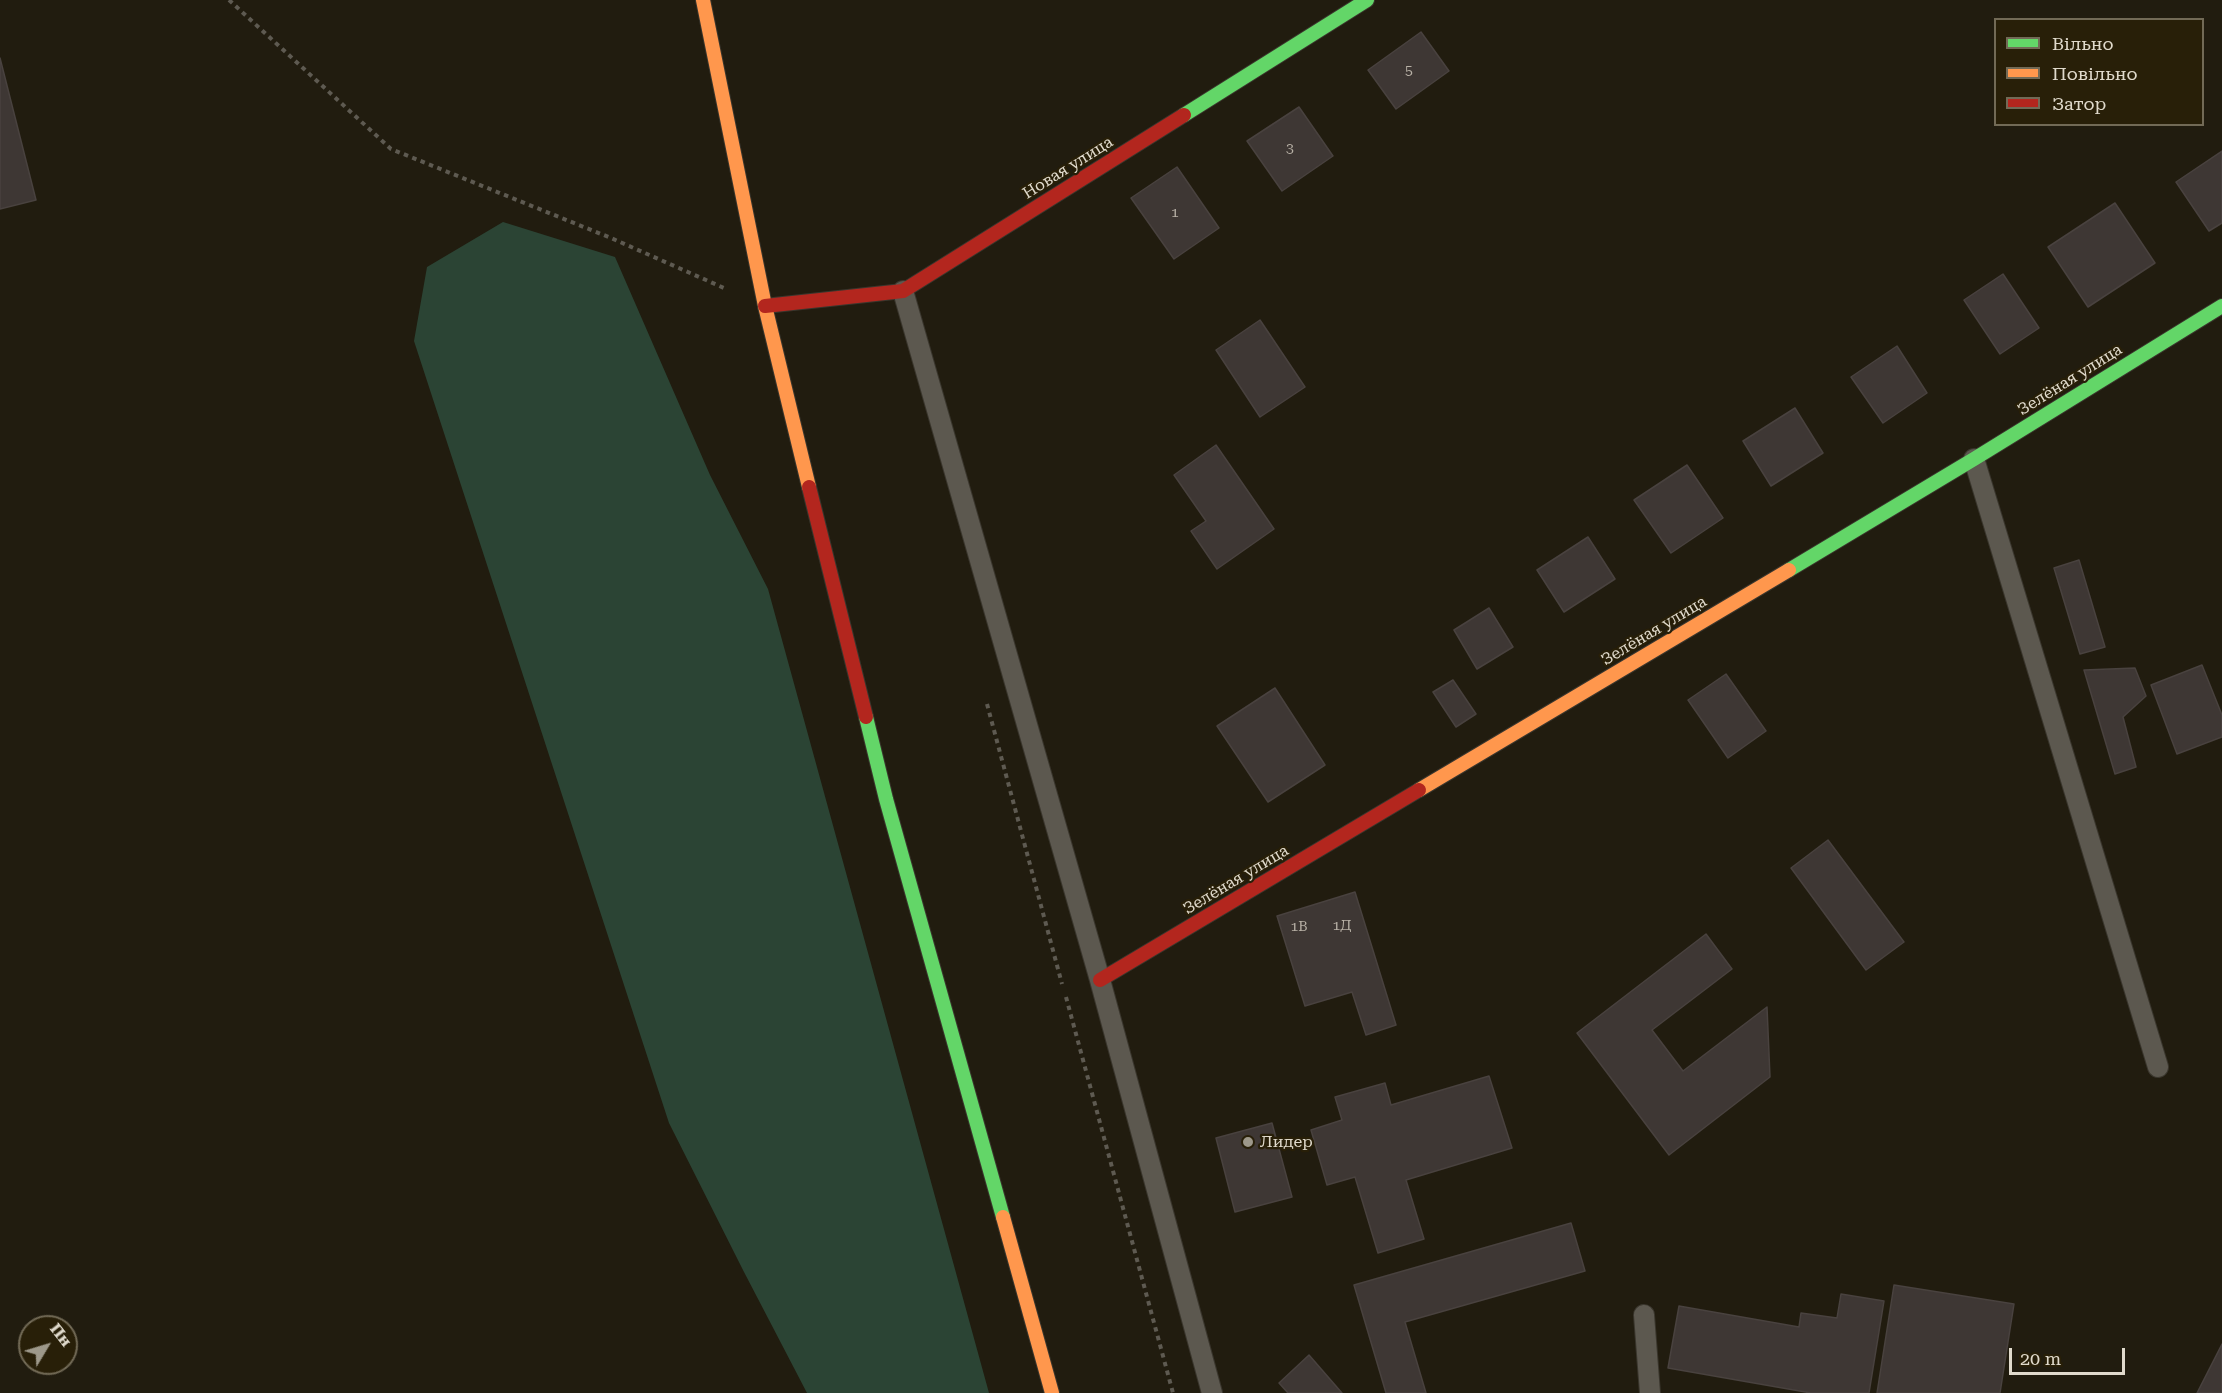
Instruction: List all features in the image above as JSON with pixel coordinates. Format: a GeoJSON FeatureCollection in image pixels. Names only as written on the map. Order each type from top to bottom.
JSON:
{"type":"FeatureCollection","features":[{"type":"Feature","properties":{"kind":"street"},"geometry":{"type":"LineString","coordinates":[[703,0],[765,306],[886,799],[1055,1391]]}},
{"type":"Feature","properties":{"kind":"street","name":"Новая улица"},"geometry":{"type":"LineString","coordinates":[[765,306],[903,291],[1367,0]]}},
{"type":"Feature","properties":{"kind":"street","name":"Зелёная улица"},"geometry":{"type":"LineString","coordinates":[[1100,980],[1974,459],[2222,306]]}},
{"type":"Feature","properties":{"kind":"lane"},"geometry":{"type":"LineString","coordinates":[[903,291],[1100,980],[1212,1393]]}},
{"type":"Feature","properties":{"kind":"lane"},"geometry":{"type":"LineString","coordinates":[[1974,459],[2158,1067]]}},
{"type":"Feature","properties":{"kind":"lane"},"geometry":{"type":"LineString","coordinates":[[1644,1315],[1650,1393]]}},
{"type":"Feature","properties":{"kind":"path"},"geometry":{"type":"LineString","coordinates":[[229,0],[391,149],[611,238],[765,306]]}},
{"type":"Feature","properties":{"kind":"path"},"geometry":{"type":"LineString","coordinates":[[986,698],[1173,1393]]}},
{"type":"Feature","properties":{"kind":"green space"},"geometry":{"type":"Polygon","coordinates":[[[503,222],[615,257],[710,475],[768,589],[989,1393],[807,1393],[669,1123],[414,341],[427,267],[503,222]]]}},
{"type":"Feature","properties":{"kind":"building"},"geometry":{"type":"Polygon","coordinates":[[[1421,32],[1449,71],[1396,109],[1368,70],[1421,32]]]}},
{"type":"Feature","properties":{"kind":"building"},"geometry":{"type":"Polygon","coordinates":[[[0,58],[36,200],[0,209],[0,58]]]}},
{"type":"Feature","properties":{"kind":"building"},"geometry":{"type":"Polygon","coordinates":[[[1299,107],[1333,156],[1282,191],[1247,141],[1299,107]]]}},
{"type":"Feature","properties":{"kind":"building"},"geometry":{"type":"Polygon","coordinates":[[[2222,151],[2222,223],[2209,231],[2176,182],[2222,151]]]}},
{"type":"Feature","properties":{"kind":"building"},"geometry":{"type":"Polygon","coordinates":[[[1177,167],[1219,228],[1174,259],[1131,198],[1177,167]]]}},
{"type":"Feature","properties":{"kind":"building"},"geometry":{"type":"Polygon","coordinates":[[[2115,203],[2155,263],[2088,307],[2048,247],[2115,203]]]}},
{"type":"Feature","properties":{"kind":"building"},"geometry":{"type":"Polygon","coordinates":[[[2003,274],[2039,328],[2000,354],[1964,300],[2003,274]]]}},
{"type":"Feature","properties":{"kind":"building"},"geometry":{"type":"Polygon","coordinates":[[[1260,320],[1305,387],[1260,417],[1216,350],[1260,320]]]}},
{"type":"Feature","properties":{"kind":"building"},"geometry":{"type":"Polygon","coordinates":[[[1897,346],[1927,393],[1883,423],[1851,377],[1897,346]]]}},
{"type":"Feature","properties":{"kind":"building"},"geometry":{"type":"Polygon","coordinates":[[[1795,408],[1823,453],[1771,486],[1743,441],[1795,408]]]}},
{"type":"Feature","properties":{"kind":"building"},"geometry":{"type":"Polygon","coordinates":[[[1216,445],[1274,529],[1217,569],[1191,531],[1206,521],[1174,475],[1216,445]]]}},
{"type":"Feature","properties":{"kind":"building"},"geometry":{"type":"Polygon","coordinates":[[[1687,465],[1723,518],[1671,553],[1634,500],[1687,465]]]}},
{"type":"Feature","properties":{"kind":"building"},"geometry":{"type":"Polygon","coordinates":[[[1588,537],[1615,579],[1564,612],[1537,570],[1588,537]]]}},
{"type":"Feature","properties":{"kind":"building"},"geometry":{"type":"Polygon","coordinates":[[[2079,560],[2105,647],[2080,654],[2054,568],[2079,560]]]}},
{"type":"Feature","properties":{"kind":"building"},"geometry":{"type":"Polygon","coordinates":[[[1489,608],[1513,647],[1477,669],[1454,630],[1489,608]]]}},
{"type":"Feature","properties":{"kind":"building"},"geometry":{"type":"Polygon","coordinates":[[[2202,665],[2222,715],[2222,737],[2177,754],[2151,685],[2202,665]]]}},
{"type":"Feature","properties":{"kind":"building"},"geometry":{"type":"Polygon","coordinates":[[[2135,668],[2146,696],[2123,717],[2136,767],[2115,774],[2084,670],[2135,668]]]}},
{"type":"Feature","properties":{"kind":"building"},"geometry":{"type":"Polygon","coordinates":[[[1726,674],[1766,731],[1728,758],[1688,700],[1726,674]]]}},
{"type":"Feature","properties":{"kind":"building"},"geometry":{"type":"Polygon","coordinates":[[[1453,680],[1476,714],[1456,727],[1433,692],[1453,680]]]}},
{"type":"Feature","properties":{"kind":"building"},"geometry":{"type":"Polygon","coordinates":[[[1275,688],[1325,765],[1268,802],[1217,726],[1275,688]]]}},
{"type":"Feature","properties":{"kind":"building"},"geometry":{"type":"Polygon","coordinates":[[[1828,840],[1904,942],[1866,970],[1791,868],[1828,840]]]}},
{"type":"Feature","properties":{"kind":"building"},"geometry":{"type":"Polygon","coordinates":[[[1355,892],[1396,1025],[1366,1035],[1352,992],[1305,1006],[1277,916],[1355,892]]]}},
{"type":"Feature","properties":{"kind":"building"},"geometry":{"type":"Polygon","coordinates":[[[1706,934],[1732,969],[1652,1030],[1683,1071],[1767,1007],[1770,1077],[1669,1155],[1577,1033],[1706,934]]]}},
{"type":"Feature","properties":{"kind":"building"},"geometry":{"type":"Polygon","coordinates":[[[1489,1076],[1512,1148],[1406,1180],[1424,1239],[1378,1253],[1355,1177],[1327,1185],[1311,1130],[1342,1120],[1335,1097],[1385,1083],[1391,1105],[1489,1076]]]}},
{"type":"Feature","properties":{"kind":"building"},"geometry":{"type":"Polygon","coordinates":[[[1272,1123],[1292,1197],[1235,1212],[1216,1138],[1272,1123]]]}},
{"type":"Feature","properties":{"kind":"building"},"geometry":{"type":"Polygon","coordinates":[[[1571,1223],[1585,1271],[1405,1322],[1426,1393],[1386,1393],[1354,1285],[1571,1223]]]}},
{"type":"Feature","properties":{"kind":"building"},"geometry":{"type":"Polygon","coordinates":[[[1894,1285],[2014,1304],[2000,1393],[1877,1393],[1894,1285]]]}},
{"type":"Feature","properties":{"kind":"building"},"geometry":{"type":"Polygon","coordinates":[[[1841,1294],[1884,1301],[1869,1393],[1811,1393],[1668,1368],[1679,1306],[1799,1327],[1801,1313],[1837,1318],[1841,1294]]]}},
{"type":"Feature","properties":{"kind":"building"},"geometry":{"type":"Polygon","coordinates":[[[2222,1344],[2222,1393],[2197,1393],[2222,1344]]]}},
{"type":"Feature","properties":{"kind":"building"},"geometry":{"type":"Polygon","coordinates":[[[1309,1355],[1342,1393],[1288,1393],[1279,1383],[1309,1355]]]}},
{"type":"Feature","properties":{"kind":"traffic: fast"},"geometry":{"type":"LineString","coordinates":[[1184,115],[1367,0]]}},
{"type":"Feature","properties":{"kind":"traffic: fast"},"geometry":{"type":"LineString","coordinates":[[1789,570],[2222,306]]}},
{"type":"Feature","properties":{"kind":"traffic: fast"},"geometry":{"type":"LineString","coordinates":[[866,717],[886,799],[1003,1217]]}},
{"type":"Feature","properties":{"kind":"traffic: slow"},"geometry":{"type":"LineString","coordinates":[[703,0],[765,306],[809,487]]}},
{"type":"Feature","properties":{"kind":"traffic: slow"},"geometry":{"type":"LineString","coordinates":[[1419,790],[1789,570]]}},
{"type":"Feature","properties":{"kind":"traffic: slow"},"geometry":{"type":"LineString","coordinates":[[1003,1217],[1052,1393]]}},
{"type":"Feature","properties":{"kind":"traffic: jam"},"geometry":{"type":"LineString","coordinates":[[765,306],[903,291],[1184,115]]}},
{"type":"Feature","properties":{"kind":"traffic: jam"},"geometry":{"type":"LineString","coordinates":[[809,487],[866,717]]}},
{"type":"Feature","properties":{"kind":"traffic: jam"},"geometry":{"type":"LineString","coordinates":[[1100,980],[1419,790]]}},
{"type":"Feature","properties":{"kind":"place","name":"Лидер"},"geometry":{"type":"Point","coordinates":[1248,1142]}}]}
